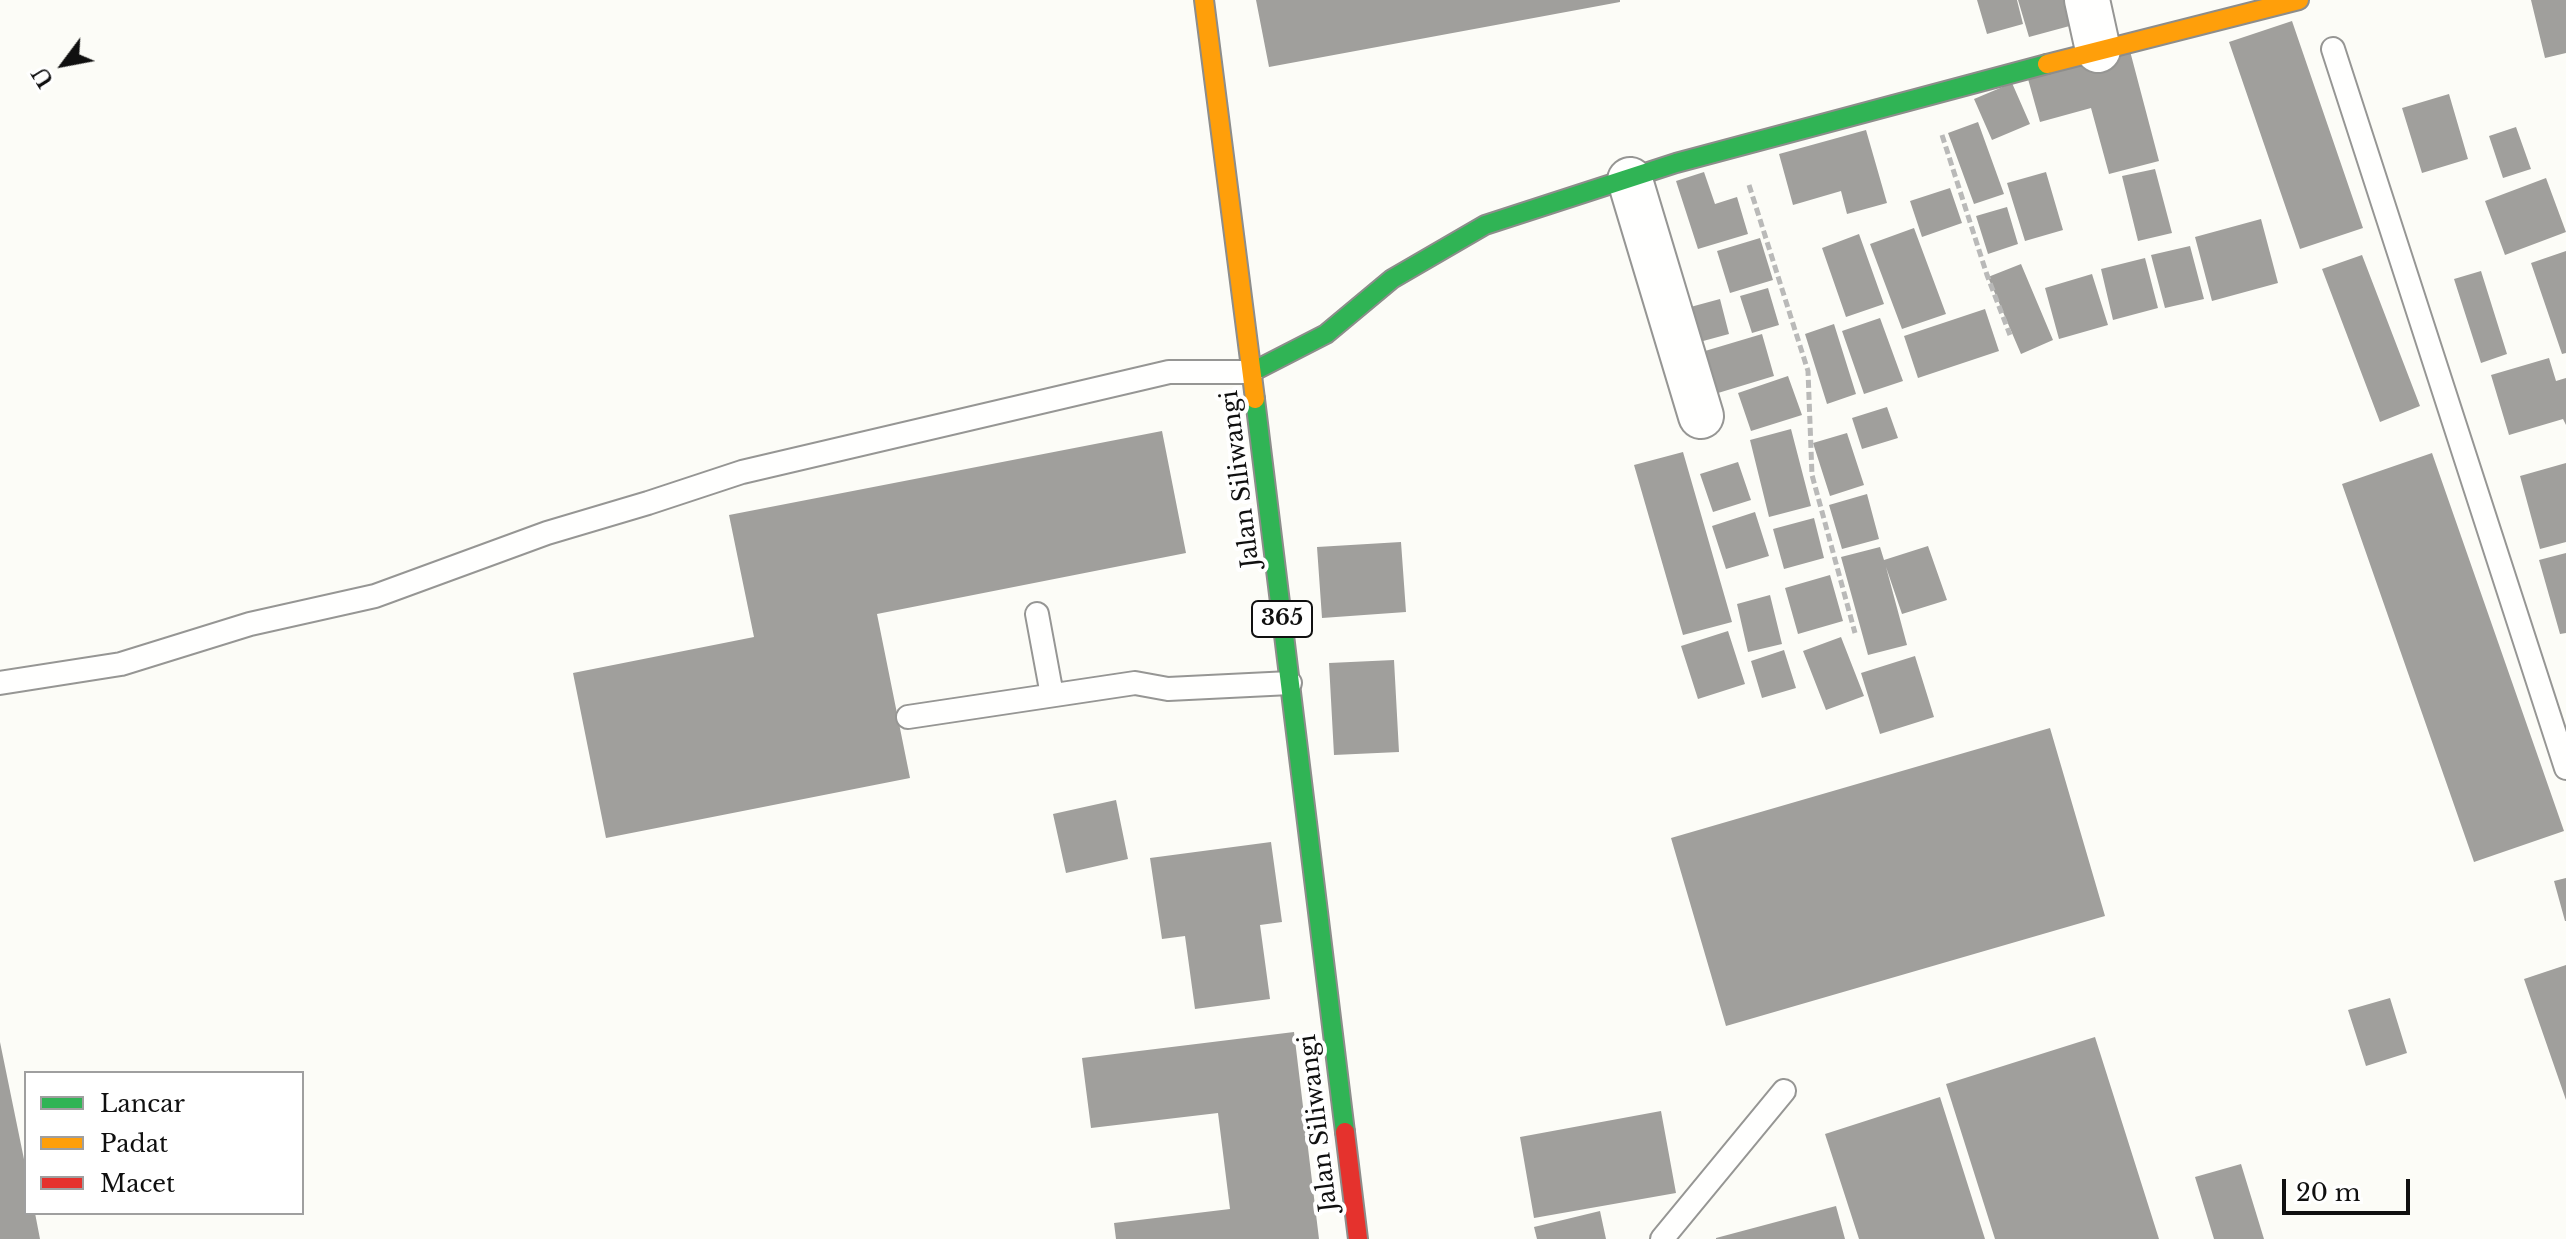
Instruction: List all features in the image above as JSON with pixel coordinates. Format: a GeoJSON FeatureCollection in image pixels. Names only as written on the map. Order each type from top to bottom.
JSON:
{"type":"FeatureCollection","features":[{"type":"Feature","properties":{"kind":"main road","name":"Jalan Siliwangi"},"geometry":{"type":"LineString","coordinates":[[1204,0],[1358,1239]]}},
{"type":"Feature","properties":{"kind":"main road"},"geometry":{"type":"LineString","coordinates":[[1252,372],[1326,334],[1392,279],[1485,225],[1676,163],[2098,50],[2299,0]]}},
{"type":"Feature","properties":{"kind":"street"},"geometry":{"type":"LineString","coordinates":[[2087,0],[2098,50]]}},
{"type":"Feature","properties":{"kind":"street"},"geometry":{"type":"LineString","coordinates":[[1630,180],[1701,416]]}},
{"type":"Feature","properties":{"kind":"lane"},"geometry":{"type":"LineString","coordinates":[[2333,49],[2566,768]]}},
{"type":"Feature","properties":{"kind":"lane"},"geometry":{"type":"LineString","coordinates":[[0,683],[121,664],[250,624],[375,596],[547,533],[742,472],[1169,372],[1252,372]]}},
{"type":"Feature","properties":{"kind":"lane"},"geometry":{"type":"LineString","coordinates":[[1037,614],[1052,695]]}},
{"type":"Feature","properties":{"kind":"lane"},"geometry":{"type":"LineString","coordinates":[[908,717],[1135,683],[1168,689],[1290,683]]}},
{"type":"Feature","properties":{"kind":"lane"},"geometry":{"type":"LineString","coordinates":[[1662,1239],[1784,1091]]}},
{"type":"Feature","properties":{"kind":"path"},"geometry":{"type":"LineString","coordinates":[[1929,96],[1987,275],[2010,335]]}},
{"type":"Feature","properties":{"kind":"path"},"geometry":{"type":"LineString","coordinates":[[1736,147],[1766,232],[1808,371],[1812,475],[1855,633]]}},
{"type":"Feature","properties":{"kind":"building"},"geometry":{"type":"Polygon","coordinates":[[[1256,0],[1620,0],[1620,2],[1269,67],[1256,0]]]}},
{"type":"Feature","properties":{"kind":"building"},"geometry":{"type":"Polygon","coordinates":[[[1977,0],[2017,0],[2023,24],[1987,34],[1977,0]]]}},
{"type":"Feature","properties":{"kind":"building"},"geometry":{"type":"Polygon","coordinates":[[[2018,0],[2070,0],[2077,24],[2029,37],[2018,0]]]}},
{"type":"Feature","properties":{"kind":"building"},"geometry":{"type":"Polygon","coordinates":[[[2531,0],[2566,0],[2566,53],[2545,58],[2531,0]]]}},
{"type":"Feature","properties":{"kind":"building"},"geometry":{"type":"Polygon","coordinates":[[[2292,21],[2363,228],[2300,249],[2229,42],[2292,21]]]}},
{"type":"Feature","properties":{"kind":"building"},"geometry":{"type":"Polygon","coordinates":[[[2130,51],[2159,161],[2109,174],[2091,108],[2040,122],[2028,79],[2130,51]]]}},
{"type":"Feature","properties":{"kind":"building"},"geometry":{"type":"Polygon","coordinates":[[[2012,83],[2030,124],[1992,140],[1974,99],[2012,83]]]}},
{"type":"Feature","properties":{"kind":"building"},"geometry":{"type":"Polygon","coordinates":[[[2449,94],[2468,159],[2422,173],[2402,108],[2449,94]]]}},
{"type":"Feature","properties":{"kind":"building"},"geometry":{"type":"Polygon","coordinates":[[[1978,122],[2004,194],[1974,204],[1948,133],[1978,122]]]}},
{"type":"Feature","properties":{"kind":"building"},"geometry":{"type":"Polygon","coordinates":[[[2516,127],[2531,169],[2503,178],[2489,136],[2516,127]]]}},
{"type":"Feature","properties":{"kind":"building"},"geometry":{"type":"Polygon","coordinates":[[[1866,130],[1887,203],[1847,214],[1841,191],[1793,205],[1779,154],[1866,130]]]}},
{"type":"Feature","properties":{"kind":"building"},"geometry":{"type":"Polygon","coordinates":[[[2155,169],[2172,233],[2138,241],[2122,176],[2155,169]]]}},
{"type":"Feature","properties":{"kind":"building"},"geometry":{"type":"Polygon","coordinates":[[[1704,172],[1715,204],[1737,197],[1748,234],[1698,249],[1676,181],[1704,172]]]}},
{"type":"Feature","properties":{"kind":"building"},"geometry":{"type":"Polygon","coordinates":[[[2046,172],[2063,230],[2025,241],[2007,183],[2046,172]]]}},
{"type":"Feature","properties":{"kind":"building"},"geometry":{"type":"Polygon","coordinates":[[[2546,178],[2566,232],[2505,255],[2485,201],[2546,178]]]}},
{"type":"Feature","properties":{"kind":"building"},"geometry":{"type":"Polygon","coordinates":[[[1950,188],[1962,223],[1922,237],[1910,201],[1950,188]]]}},
{"type":"Feature","properties":{"kind":"building"},"geometry":{"type":"Polygon","coordinates":[[[2007,207],[2018,244],[1988,254],[1976,216],[2007,207]]]}},
{"type":"Feature","properties":{"kind":"building"},"geometry":{"type":"Polygon","coordinates":[[[2261,219],[2278,283],[2212,301],[2195,237],[2261,219]]]}},
{"type":"Feature","properties":{"kind":"building"},"geometry":{"type":"Polygon","coordinates":[[[1914,228],[1946,314],[1902,329],[1870,244],[1914,228]]]}},
{"type":"Feature","properties":{"kind":"building"},"geometry":{"type":"Polygon","coordinates":[[[1859,234],[1884,304],[1846,317],[1822,248],[1859,234]]]}},
{"type":"Feature","properties":{"kind":"building"},"geometry":{"type":"Polygon","coordinates":[[[1760,238],[1773,280],[1730,293],[1717,251],[1760,238]]]}},
{"type":"Feature","properties":{"kind":"building"},"geometry":{"type":"Polygon","coordinates":[[[2190,246],[2204,299],[2165,308],[2151,255],[2190,246]]]}},
{"type":"Feature","properties":{"kind":"building"},"geometry":{"type":"Polygon","coordinates":[[[2566,251],[2566,353],[2562,354],[2531,263],[2566,251]]]}},
{"type":"Feature","properties":{"kind":"building"},"geometry":{"type":"Polygon","coordinates":[[[2362,255],[2420,406],[2380,422],[2322,269],[2362,255]]]}},
{"type":"Feature","properties":{"kind":"building"},"geometry":{"type":"Polygon","coordinates":[[[2145,258],[2158,308],[2113,320],[2101,269],[2145,258]]]}},
{"type":"Feature","properties":{"kind":"building"},"geometry":{"type":"Polygon","coordinates":[[[2021,264],[2053,340],[2021,354],[1988,277],[2021,264]]]}},
{"type":"Feature","properties":{"kind":"building"},"geometry":{"type":"Polygon","coordinates":[[[2481,271],[2507,354],[2481,363],[2454,279],[2481,271]]]}},
{"type":"Feature","properties":{"kind":"building"},"geometry":{"type":"Polygon","coordinates":[[[2092,274],[2108,325],[2059,339],[2045,288],[2092,274]]]}},
{"type":"Feature","properties":{"kind":"building"},"geometry":{"type":"Polygon","coordinates":[[[1768,288],[1779,325],[1752,333],[1740,296],[1768,288]]]}},
{"type":"Feature","properties":{"kind":"building"},"geometry":{"type":"Polygon","coordinates":[[[1720,299],[1729,334],[1692,344],[1683,309],[1720,299]]]}},
{"type":"Feature","properties":{"kind":"building"},"geometry":{"type":"Polygon","coordinates":[[[1985,309],[1999,351],[1918,378],[1904,336],[1985,309]]]}},
{"type":"Feature","properties":{"kind":"building"},"geometry":{"type":"Polygon","coordinates":[[[1880,318],[1903,381],[1864,394],[1842,331],[1880,318]]]}},
{"type":"Feature","properties":{"kind":"building"},"geometry":{"type":"Polygon","coordinates":[[[1834,324],[1856,394],[1827,404],[1805,334],[1834,324]]]}},
{"type":"Feature","properties":{"kind":"building"},"geometry":{"type":"Polygon","coordinates":[[[1762,334],[1774,376],[1718,393],[1705,351],[1762,334]]]}},
{"type":"Feature","properties":{"kind":"building"},"geometry":{"type":"Polygon","coordinates":[[[2549,358],[2556,381],[2566,378],[2566,425],[2563,419],[2509,435],[2491,375],[2549,358]]]}},
{"type":"Feature","properties":{"kind":"building"},"geometry":{"type":"Polygon","coordinates":[[[1788,376],[1802,415],[1751,431],[1738,393],[1788,376]]]}},
{"type":"Feature","properties":{"kind":"building"},"geometry":{"type":"Polygon","coordinates":[[[1887,407],[1898,438],[1862,449],[1852,418],[1887,407]]]}},
{"type":"Feature","properties":{"kind":"building"},"geometry":{"type":"Polygon","coordinates":[[[1791,429],[1811,506],[1769,517],[1750,440],[1791,429]]]}},
{"type":"Feature","properties":{"kind":"building"},"geometry":{"type":"Polygon","coordinates":[[[1162,431],[1186,553],[877,614],[910,778],[606,838],[573,673],[754,637],[729,515],[1162,431]]]}},
{"type":"Feature","properties":{"kind":"building"},"geometry":{"type":"Polygon","coordinates":[[[1847,433],[1864,485],[1830,496],[1813,443],[1847,433]]]}},
{"type":"Feature","properties":{"kind":"building"},"geometry":{"type":"Polygon","coordinates":[[[1683,452],[1732,622],[1683,635],[1634,465],[1683,452]]]}},
{"type":"Feature","properties":{"kind":"building"},"geometry":{"type":"Polygon","coordinates":[[[2432,453],[2564,831],[2474,862],[2342,484],[2432,453]]]}},
{"type":"Feature","properties":{"kind":"building"},"geometry":{"type":"Polygon","coordinates":[[[1738,462],[1751,500],[1713,512],[1700,474],[1738,462]]]}},
{"type":"Feature","properties":{"kind":"building"},"geometry":{"type":"Polygon","coordinates":[[[2566,463],[2566,542],[2540,549],[2520,476],[2566,463]]]}},
{"type":"Feature","properties":{"kind":"building"},"geometry":{"type":"Polygon","coordinates":[[[1867,494],[1879,539],[1842,549],[1829,505],[1867,494]]]}},
{"type":"Feature","properties":{"kind":"building"},"geometry":{"type":"Polygon","coordinates":[[[1755,512],[1769,556],[1726,569],[1712,526],[1755,512]]]}},
{"type":"Feature","properties":{"kind":"building"},"geometry":{"type":"Polygon","coordinates":[[[1814,518],[1824,558],[1784,569],[1773,529],[1814,518]]]}},
{"type":"Feature","properties":{"kind":"building"},"geometry":{"type":"Polygon","coordinates":[[[1401,542],[1406,612],[1322,618],[1317,547],[1401,542]]]}},
{"type":"Feature","properties":{"kind":"building"},"geometry":{"type":"Polygon","coordinates":[[[1928,546],[1947,600],[1902,614],[1886,567],[1907,645],[1868,655],[1841,557],[1880,547],[1884,560],[1928,546]]]}},
{"type":"Feature","properties":{"kind":"building"},"geometry":{"type":"Polygon","coordinates":[[[2566,553],[2566,633],[2560,634],[2539,560],[2566,553]]]}},
{"type":"Feature","properties":{"kind":"building"},"geometry":{"type":"Polygon","coordinates":[[[1830,575],[1843,621],[1798,634],[1785,588],[1830,575]]]}},
{"type":"Feature","properties":{"kind":"building"},"geometry":{"type":"Polygon","coordinates":[[[1770,595],[1782,644],[1748,652],[1737,604],[1770,595]]]}},
{"type":"Feature","properties":{"kind":"building"},"geometry":{"type":"Polygon","coordinates":[[[1728,631],[1745,684],[1698,699],[1681,646],[1728,631]]]}},
{"type":"Feature","properties":{"kind":"building"},"geometry":{"type":"Polygon","coordinates":[[[1841,637],[1864,696],[1826,710],[1803,651],[1841,637]]]}},
{"type":"Feature","properties":{"kind":"building"},"geometry":{"type":"Polygon","coordinates":[[[1784,650],[1796,688],[1762,698],[1751,661],[1784,650]]]}},
{"type":"Feature","properties":{"kind":"building"},"geometry":{"type":"Polygon","coordinates":[[[1915,656],[1934,717],[1880,734],[1861,673],[1915,656]]]}},
{"type":"Feature","properties":{"kind":"building"},"geometry":{"type":"Polygon","coordinates":[[[1394,660],[1399,752],[1334,755],[1329,663],[1394,660]]]}},
{"type":"Feature","properties":{"kind":"building"},"geometry":{"type":"Polygon","coordinates":[[[2050,728],[2105,916],[1726,1026],[1671,838],[2050,728]]]}},
{"type":"Feature","properties":{"kind":"building"},"geometry":{"type":"Polygon","coordinates":[[[1116,800],[1128,859],[1066,873],[1053,814],[1116,800]]]}},
{"type":"Feature","properties":{"kind":"building"},"geometry":{"type":"Polygon","coordinates":[[[1271,842],[1282,922],[1260,925],[1270,999],[1195,1009],[1185,936],[1162,939],[1150,858],[1271,842]]]}},
{"type":"Feature","properties":{"kind":"building"},"geometry":{"type":"Polygon","coordinates":[[[2566,878],[2566,921],[2565,921],[2554,881],[2566,878]]]}},
{"type":"Feature","properties":{"kind":"building"},"geometry":{"type":"Polygon","coordinates":[[[2566,965],[2566,1100],[2524,979],[2566,965]]]}},
{"type":"Feature","properties":{"kind":"building"},"geometry":{"type":"Polygon","coordinates":[[[2390,998],[2407,1053],[2366,1066],[2348,1010],[2390,998]]]}},
{"type":"Feature","properties":{"kind":"building"},"geometry":{"type":"Polygon","coordinates":[[[1294,1032],[1319,1239],[1116,1239],[1114,1223],[1230,1209],[1218,1113],[1091,1128],[1082,1058],[1294,1032]]]}},
{"type":"Feature","properties":{"kind":"building"},"geometry":{"type":"Polygon","coordinates":[[[2095,1037],[2159,1239],[1995,1239],[1946,1084],[2095,1037]]]}},
{"type":"Feature","properties":{"kind":"building"},"geometry":{"type":"Polygon","coordinates":[[[0,1042],[24,1159],[24,1215],[35,1215],[40,1239],[0,1239],[0,1042]]]}},
{"type":"Feature","properties":{"kind":"building"},"geometry":{"type":"Polygon","coordinates":[[[1940,1097],[1985,1239],[1859,1239],[1825,1134],[1940,1097]]]}},
{"type":"Feature","properties":{"kind":"building"},"geometry":{"type":"Polygon","coordinates":[[[1661,1111],[1676,1193],[1534,1218],[1520,1137],[1661,1111]]]}},
{"type":"Feature","properties":{"kind":"building"},"geometry":{"type":"Polygon","coordinates":[[[2241,1164],[2264,1239],[2214,1239],[2195,1177],[2241,1164]]]}},
{"type":"Feature","properties":{"kind":"building"},"geometry":{"type":"Polygon","coordinates":[[[1836,1206],[1845,1239],[1716,1239],[1716,1238],[1836,1206]]]}},
{"type":"Feature","properties":{"kind":"building"},"geometry":{"type":"Polygon","coordinates":[[[1600,1211],[1606,1239],[1537,1239],[1534,1227],[1600,1211]]]}},
{"type":"Feature","properties":{"kind":"traffic: fast"},"geometry":{"type":"LineString","coordinates":[[1252,372],[1326,334],[1392,279],[1485,225],[1676,163],[2047,64]]}},
{"type":"Feature","properties":{"kind":"traffic: fast"},"geometry":{"type":"LineString","coordinates":[[1255,399],[1345,1132]]}},
{"type":"Feature","properties":{"kind":"traffic: slow"},"geometry":{"type":"LineString","coordinates":[[1204,0],[1255,399]]}},
{"type":"Feature","properties":{"kind":"traffic: slow"},"geometry":{"type":"LineString","coordinates":[[2047,64],[2299,0]]}},
{"type":"Feature","properties":{"kind":"traffic: jam"},"geometry":{"type":"LineString","coordinates":[[1345,1132],[1358,1239]]}}]}
